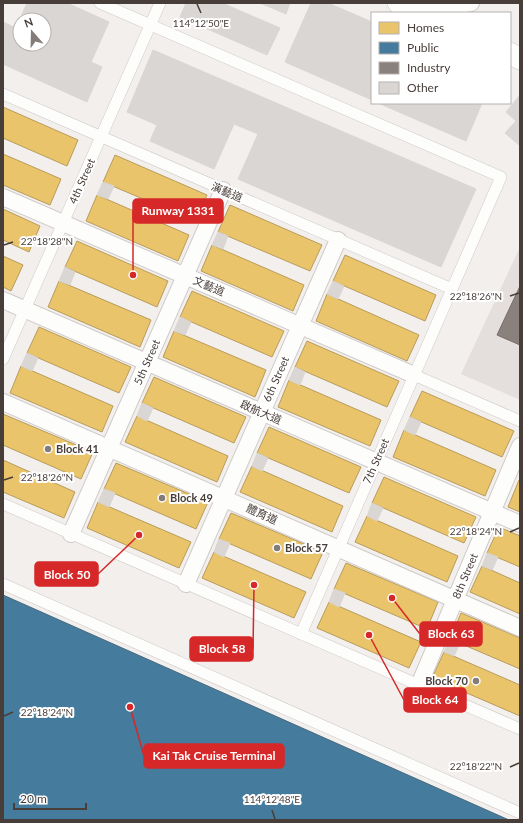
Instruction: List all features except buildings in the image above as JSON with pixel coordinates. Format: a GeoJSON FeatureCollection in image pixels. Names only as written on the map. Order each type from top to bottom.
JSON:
{"type":"FeatureCollection","features":[{"type":"Feature","properties":{"kind":"street"},"geometry":{"type":"LineString","coordinates":[[398,3],[418,12]]}},
{"type":"Feature","properties":{"kind":"street"},"geometry":{"type":"LineString","coordinates":[[425,12],[471,3]]}},
{"type":"Feature","properties":{"kind":"street"},"geometry":{"type":"LineString","coordinates":[[511,54],[520,59]]}},
{"type":"Feature","properties":{"kind":"street","name":"5th Street"},"geometry":{"type":"LineString","coordinates":[[71,534],[223,190]]}},
{"type":"Feature","properties":{"kind":"street","name":"文藝道"},"geometry":{"type":"LineString","coordinates":[[3,197],[414,375]]}},
{"type":"Feature","properties":{"kind":"street","name":"6th Street"},"geometry":{"type":"LineString","coordinates":[[186,584],[338,240]]}},
{"type":"Feature","properties":{"kind":"street","name":"啟航大道"},"geometry":{"type":"LineString","coordinates":[[3,300],[520,524]]}},
{"type":"Feature","properties":{"kind":"street","name":"體育道"},"geometry":{"type":"LineString","coordinates":[[3,402],[520,628]]}},
{"type":"Feature","properties":{"kind":"street","name":"8th Street"},"geometry":{"type":"LineString","coordinates":[[419,685],[520,446]]}},
{"type":"Feature","properties":{"kind":"lane"},"geometry":{"type":"LineString","coordinates":[[100,3],[151,25]]}},
{"type":"Feature","properties":{"kind":"lane","name":"4th Street"},"geometry":{"type":"LineString","coordinates":[[3,360],[160,3]]}},
{"type":"Feature","properties":{"kind":"lane","name":"7th Street"},"geometry":{"type":"LineString","coordinates":[[151,25],[501,177],[301,634]]}},
{"type":"Feature","properties":{"kind":"lane","name":"演藝道"},"geometry":{"type":"LineString","coordinates":[[3,94],[452,289]]}},
{"type":"Feature","properties":{"kind":"lane"},"geometry":{"type":"LineString","coordinates":[[414,375],[520,421]]}},
{"type":"Feature","properties":{"kind":"lane"},"geometry":{"type":"LineString","coordinates":[[3,504],[520,729]]}},
{"type":"Feature","properties":{"kind":"lane"},"geometry":{"type":"LineString","coordinates":[[3,584],[520,813]]}},
{"type":"Feature","properties":{"kind":"shaded area"},"geometry":{"type":"Polygon","coordinates":[[[520,247],[520,400],[461,374],[520,247]]]}},
{"type":"Feature","properties":{"kind":"place","name":"Runway 1331"},"geometry":{"type":"Point","coordinates":[133,275]}},
{"type":"Feature","properties":{"kind":"place","name":"Block 41"},"geometry":{"type":"Point","coordinates":[48,449]}},
{"type":"Feature","properties":{"kind":"place","name":"Block 49"},"geometry":{"type":"Point","coordinates":[162,498]}},
{"type":"Feature","properties":{"kind":"place","name":"Block 50"},"geometry":{"type":"Point","coordinates":[139,535]}},
{"type":"Feature","properties":{"kind":"place","name":"Block 57"},"geometry":{"type":"Point","coordinates":[277,548]}},
{"type":"Feature","properties":{"kind":"place","name":"Block 58"},"geometry":{"type":"Point","coordinates":[254,585]}},
{"type":"Feature","properties":{"kind":"place","name":"Block 63"},"geometry":{"type":"Point","coordinates":[392,598]}},
{"type":"Feature","properties":{"kind":"place","name":"Block 64"},"geometry":{"type":"Point","coordinates":[369,635]}},
{"type":"Feature","properties":{"kind":"place","name":"Block 70"},"geometry":{"type":"Point","coordinates":[476,681]}},
{"type":"Feature","properties":{"kind":"place","name":"Kai Tak Cruise Terminal"},"geometry":{"type":"Point","coordinates":[130,707]}}]}
